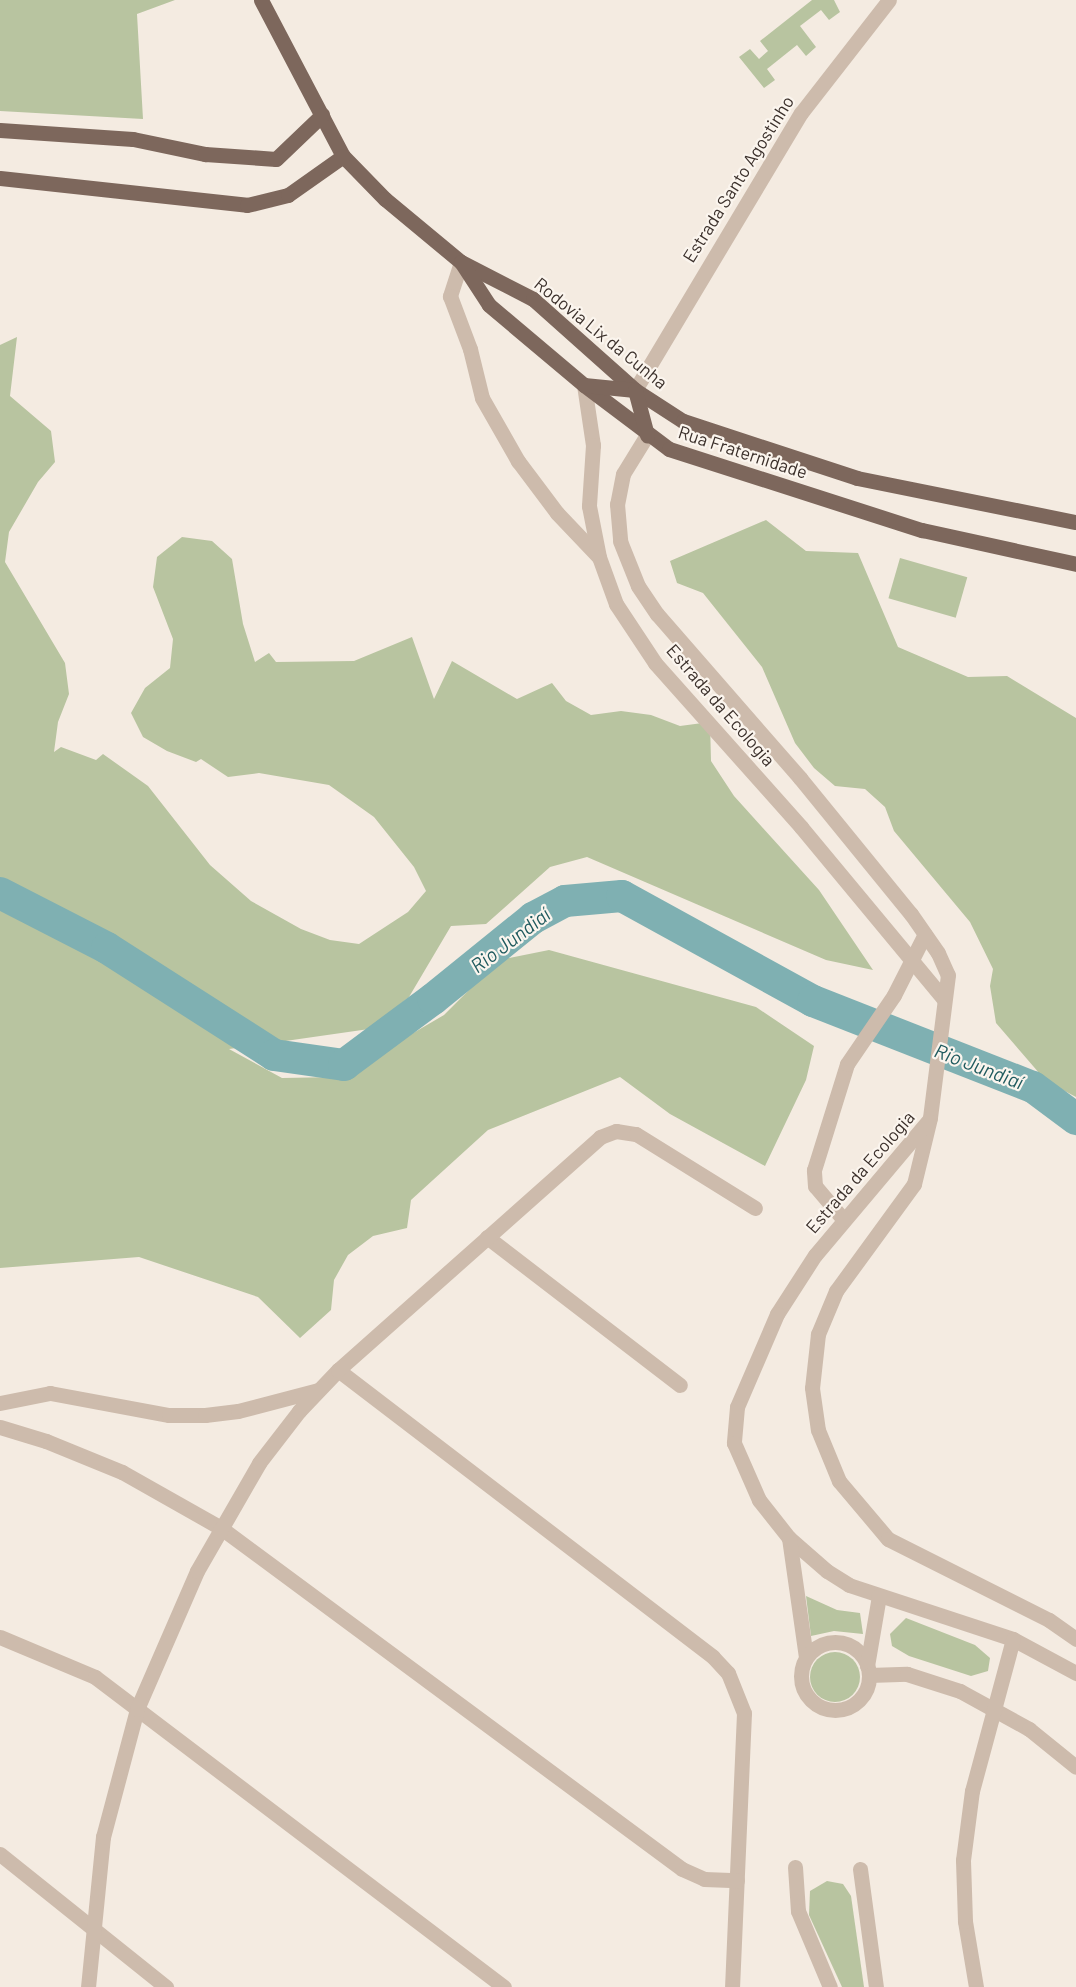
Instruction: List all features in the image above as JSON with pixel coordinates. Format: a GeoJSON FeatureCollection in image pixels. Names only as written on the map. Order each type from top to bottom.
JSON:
{"type":"FeatureCollection","features":[{"type":"Feature","properties":{"kind":"main road","name":"Rodovia Lix da Cunha"},"geometry":{"type":"LineString","coordinates":[[261,0],[343,156],[385,199],[461,262],[532,299],[635,390],[705,431],[857,478],[1076,522]]}},
{"type":"Feature","properties":{"kind":"main road"},"geometry":{"type":"LineString","coordinates":[[0,130],[133,139],[205,154],[276,159],[322,115]]}},
{"type":"Feature","properties":{"kind":"main road"},"geometry":{"type":"LineString","coordinates":[[0,178],[130,189],[224,205],[248,205],[288,195],[343,156]]}},
{"type":"Feature","properties":{"kind":"main road","name":"Rua Fraternidade"},"geometry":{"type":"LineString","coordinates":[[461,262],[489,305],[584,385],[647,435],[701,462],[747,472],[855,511],[922,530],[1076,564]]}},
{"type":"Feature","properties":{"kind":"main road"},"geometry":{"type":"LineString","coordinates":[[584,385],[635,390],[647,435]]}},
{"type":"Feature","properties":{"kind":"street","name":"Estrada Santo Agostinho"},"geometry":{"type":"LineString","coordinates":[[635,390],[801,113],[890,0]]}},
{"type":"Feature","properties":{"kind":"street"},"geometry":{"type":"LineString","coordinates":[[461,262],[450,296],[470,349],[482,398],[518,461],[557,513],[599,557]]}},
{"type":"Feature","properties":{"kind":"street","name":"Estrada da Ecologia"},"geometry":{"type":"LineString","coordinates":[[584,385],[593,445],[589,507],[599,557],[616,604],[655,663],[913,959],[944,999]]}},
{"type":"Feature","properties":{"kind":"street","name":"Estrada da Ecologia"},"geometry":{"type":"LineString","coordinates":[[647,435],[622,474],[617,504],[620,541],[638,586],[700,665],[800,778],[925,934],[948,975],[944,999]]}},
{"type":"Feature","properties":{"kind":"street"},"geometry":{"type":"LineString","coordinates":[[843,1219],[815,1186],[814,1170],[847,1064],[894,995],[925,934]]}},
{"type":"Feature","properties":{"kind":"street"},"geometry":{"type":"LineString","coordinates":[[930,1118],[944,999]]}},
{"type":"Feature","properties":{"kind":"street","name":"Estrada da Ecologia"},"geometry":{"type":"LineString","coordinates":[[930,1118],[843,1219],[777,1314],[737,1407],[734,1443],[759,1500],[789,1538],[834,1576],[879,1596],[1012,1638],[1076,1673]]}},
{"type":"Feature","properties":{"kind":"street","name":"Estrada da Ecologia"},"geometry":{"type":"LineString","coordinates":[[930,1118],[914,1184],[836,1291],[818,1334],[812,1388],[818,1430],[839,1481],[888,1539],[1049,1620],[1076,1639]]}},
{"type":"Feature","properties":{"kind":"street"},"geometry":{"type":"LineString","coordinates":[[88,1987],[91,1928],[103,1837],[137,1709],[175,1616],[221,1528],[259,1463],[318,1390],[593,1142],[616,1131],[645,1138],[755,1208]]}},
{"type":"Feature","properties":{"kind":"street"},"geometry":{"type":"LineString","coordinates":[[487,1237],[680,1385]]}},
{"type":"Feature","properties":{"kind":"street"},"geometry":{"type":"LineString","coordinates":[[338,1370],[713,1657],[728,1674],[744,1713],[732,1987]]}},
{"type":"Feature","properties":{"kind":"street"},"geometry":{"type":"LineString","coordinates":[[0,1403],[50,1393],[169,1415],[205,1415],[238,1411],[318,1390]]}},
{"type":"Feature","properties":{"kind":"street"},"geometry":{"type":"LineString","coordinates":[[0,1427],[46,1441],[122,1472],[221,1528],[682,1869],[704,1879],[737,1880]]}},
{"type":"Feature","properties":{"kind":"street"},"geometry":{"type":"LineString","coordinates":[[789,1538],[806,1658],[802,1686],[821,1707],[849,1706],[864,1694],[879,1596]]}},
{"type":"Feature","properties":{"kind":"street"},"geometry":{"type":"LineString","coordinates":[[0,1637],[95,1677],[504,1987]]}},
{"type":"Feature","properties":{"kind":"street"},"geometry":{"type":"LineString","coordinates":[[976,1987],[965,1921],[963,1860],[972,1791],[991,1709],[1012,1638]]}},
{"type":"Feature","properties":{"kind":"street"},"geometry":{"type":"LineString","coordinates":[[806,1658],[820,1645],[839,1642],[856,1650],[868,1671]]}},
{"type":"Feature","properties":{"kind":"street"},"geometry":{"type":"LineString","coordinates":[[868,1671],[925,1678],[960,1691],[1029,1729],[1076,1767]]}},
{"type":"Feature","properties":{"kind":"street"},"geometry":{"type":"LineString","coordinates":[[0,1854],[166,1987]]}},
{"type":"Feature","properties":{"kind":"street"},"geometry":{"type":"LineString","coordinates":[[795,1867],[798,1911],[830,1987]]}},
{"type":"Feature","properties":{"kind":"street"},"geometry":{"type":"LineString","coordinates":[[860,1869],[876,1987]]}},
{"type":"Feature","properties":{"kind":"green space"},"geometry":{"type":"Polygon","coordinates":[[[0,0],[175,0],[137,14],[143,119],[0,111],[0,0]]]}},
{"type":"Feature","properties":{"kind":"green space"},"geometry":{"type":"Polygon","coordinates":[[[812,0],[834,0],[840,12],[829,20],[821,10],[800,26],[816,47],[806,56],[797,45],[767,69],[775,80],[764,88],[739,57],[750,49],[759,59],[768,51],[760,41],[812,0]]]}},
{"type":"Feature","properties":{"kind":"green space"},"geometry":{"type":"Polygon","coordinates":[[[17,337],[10,396],[51,431],[55,462],[38,482],[9,532],[5,562],[65,663],[69,694],[58,722],[54,752],[61,747],[96,760],[103,754],[148,786],[210,865],[251,901],[301,929],[330,940],[359,944],[408,912],[426,891],[414,867],[374,817],[329,785],[259,773],[228,777],[201,759],[196,762],[167,751],[143,737],[131,713],[145,688],[170,668],[173,639],[153,587],[157,557],[182,537],[212,541],[232,559],[243,624],[255,662],[269,653],[276,662],[354,661],[412,637],[434,699],[452,661],[517,699],[552,683],[566,701],[591,715],[621,711],[651,715],[680,726],[710,722],[711,761],[734,796],[819,890],[873,970],[826,960],[587,857],[550,867],[486,924],[451,926],[409,997],[369,1029],[229,1049],[282,1078],[338,1077],[444,1015],[499,960],[549,950],[756,1007],[814,1046],[806,1080],[765,1166],[670,1114],[620,1077],[488,1130],[411,1200],[407,1228],[373,1236],[348,1255],[334,1280],[331,1310],[300,1338],[258,1297],[139,1257],[0,1268],[0,345],[17,337]]]}},
{"type":"Feature","properties":{"kind":"green space"},"geometry":{"type":"Polygon","coordinates":[[[766,520],[806,551],[858,553],[898,647],[968,677],[1007,676],[1076,718],[1076,1097],[1046,1081],[996,1023],[990,986],[993,969],[970,922],[894,831],[885,807],[865,789],[835,786],[814,768],[795,743],[762,667],[703,593],[677,583],[670,561],[766,520]]]}},
{"type":"Feature","properties":{"kind":"green space"},"geometry":{"type":"Polygon","coordinates":[[[900,558],[967,577],[956,618],[888,598],[900,558]]]}},
{"type":"Feature","properties":{"kind":"green space"},"geometry":{"type":"Polygon","coordinates":[[[806,1596],[837,1610],[860,1613],[863,1634],[834,1631],[811,1636],[806,1596]]]}},
{"type":"Feature","properties":{"kind":"green space"},"geometry":{"type":"Polygon","coordinates":[[[906,1618],[975,1645],[990,1658],[988,1671],[971,1676],[909,1656],[892,1646],[890,1634],[906,1618]]]}},
{"type":"Feature","properties":{"kind":"green space"},"geometry":{"type":"Polygon","coordinates":[[[835,1652],[849,1656],[856,1663],[860,1677],[856,1691],[849,1698],[835,1702],[821,1698],[814,1691],[810,1677],[814,1663],[821,1656],[835,1652]]]}},
{"type":"Feature","properties":{"kind":"green space"},"geometry":{"type":"Polygon","coordinates":[[[827,1881],[843,1884],[851,1896],[864,1987],[842,1987],[809,1915],[810,1891],[827,1881]]]}},
{"type":"Feature","properties":{"kind":"waterway","name":"Rio Jundiaí"},"geometry":{"type":"LineString","coordinates":[[0,893],[107,948],[274,1055],[344,1065],[433,999],[533,918],[565,901],[622,896],[813,1001],[1033,1087],[1076,1119]]}}]}
